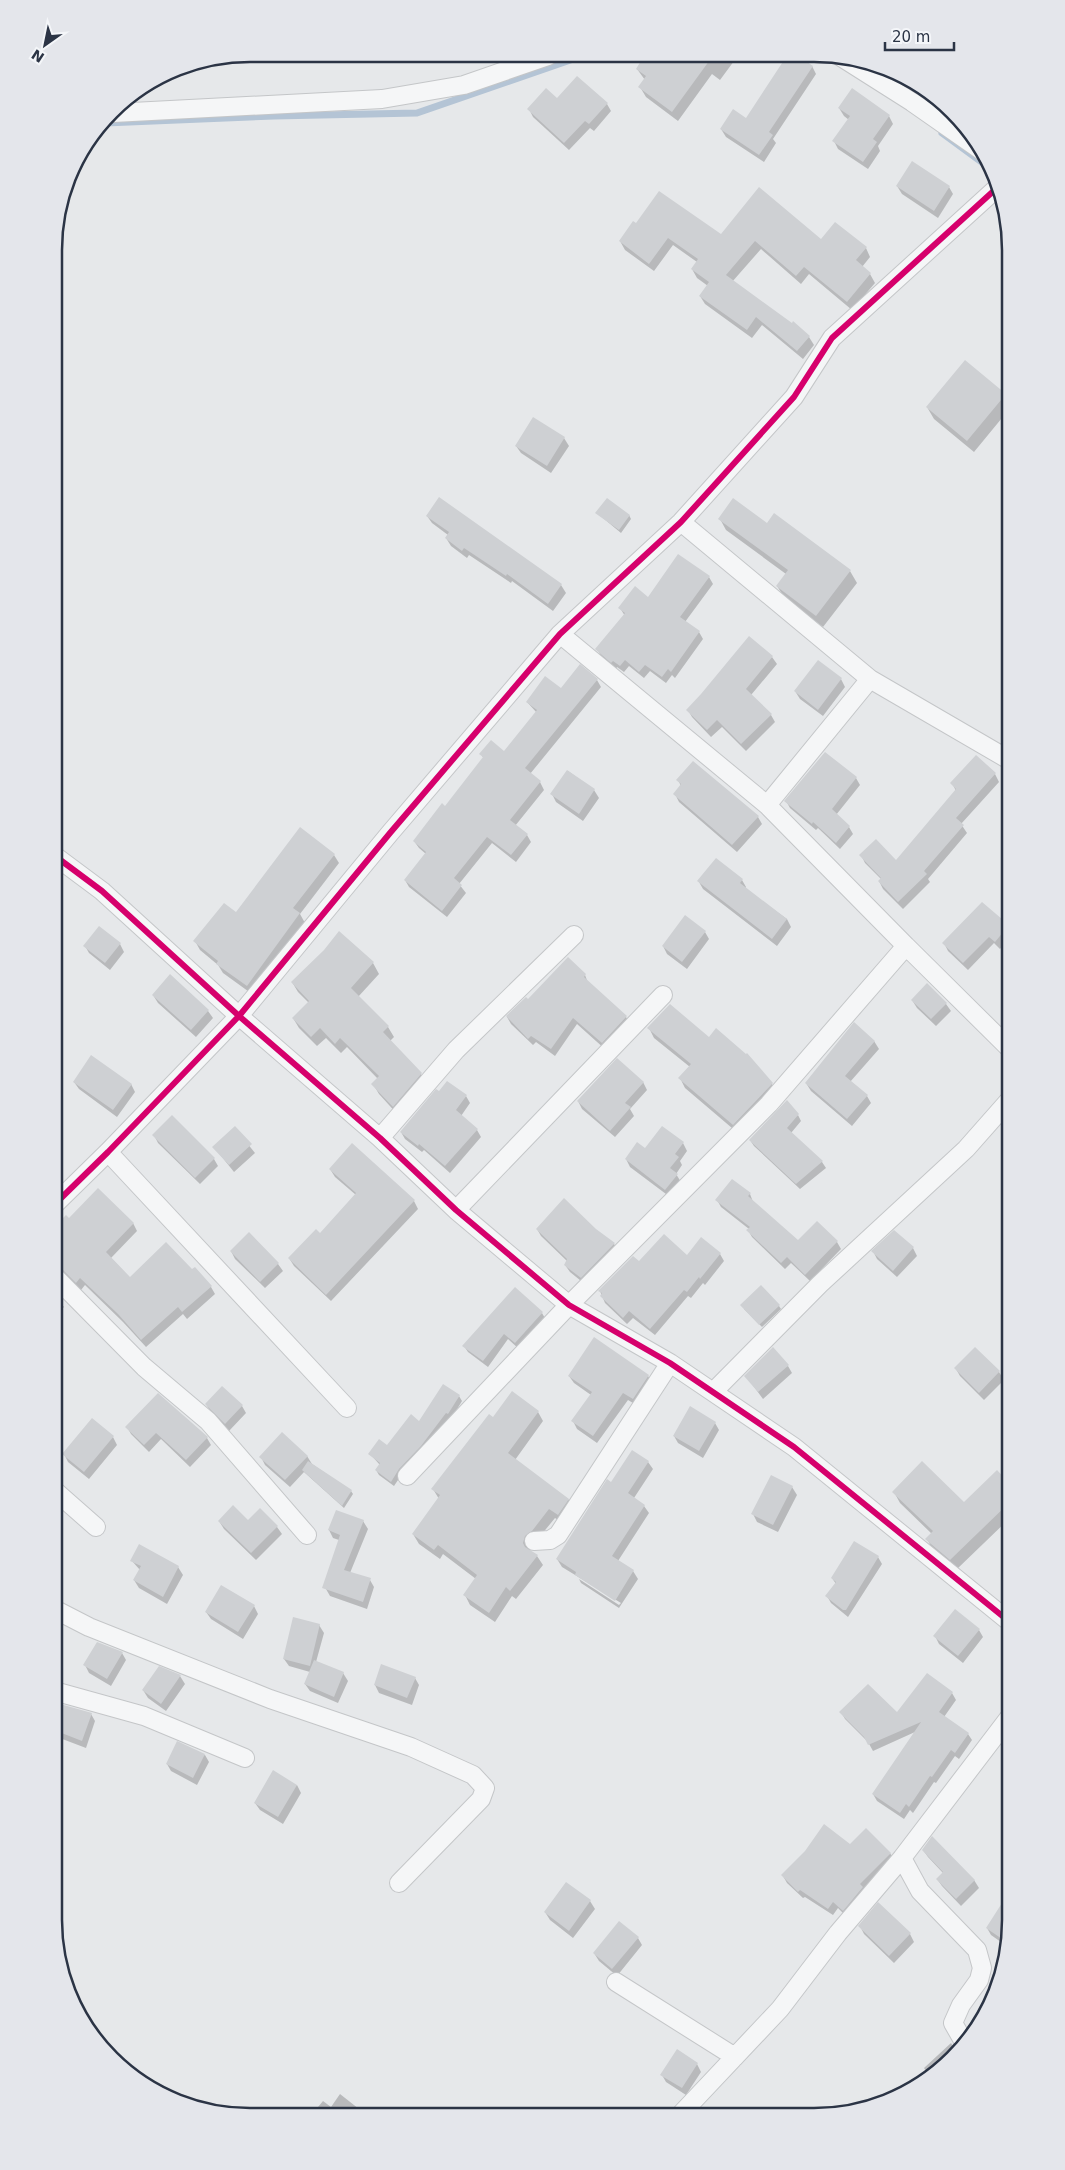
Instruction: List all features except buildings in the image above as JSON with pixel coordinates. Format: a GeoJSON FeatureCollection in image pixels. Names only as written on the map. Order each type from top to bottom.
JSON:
{"type":"FeatureCollection","features":[{"type":"Feature","properties":{"kind":"street"},"geometry":{"type":"LineString","coordinates":[[124,112],[382,99],[464,85],[531,62]]}},
{"type":"Feature","properties":{"kind":"street"},"geometry":{"type":"LineString","coordinates":[[858,68],[912,102],[968,142]]}},
{"type":"Feature","properties":{"kind":"street"},"geometry":{"type":"LineString","coordinates":[[62,1197],[239,1016],[390,833],[560,634],[681,522],[794,396],[832,338],[993,191]]}},
{"type":"Feature","properties":{"kind":"street"},"geometry":{"type":"LineString","coordinates":[[681,522],[870,678],[1002,755]]}},
{"type":"Feature","properties":{"kind":"street"},"geometry":{"type":"LineString","coordinates":[[560,634],[767,805],[1002,1041]]}},
{"type":"Feature","properties":{"kind":"street"},"geometry":{"type":"LineString","coordinates":[[767,805],[870,678]]}},
{"type":"Feature","properties":{"kind":"street"},"geometry":{"type":"LineString","coordinates":[[62,861],[102,891],[239,1016],[380,1138],[456,1210],[569,1305],[670,1363],[794,1447],[1002,1616]]}},
{"type":"Feature","properties":{"kind":"street"},"geometry":{"type":"LineString","coordinates":[[380,1138],[456,1050],[574,935]]}},
{"type":"Feature","properties":{"kind":"street"},"geometry":{"type":"LineString","coordinates":[[407,1476],[569,1305],[769,1104],[906,946]]}},
{"type":"Feature","properties":{"kind":"street"},"geometry":{"type":"LineString","coordinates":[[456,1210],[663,995]]}},
{"type":"Feature","properties":{"kind":"street"},"geometry":{"type":"LineString","coordinates":[[712,1392],[820,1284],[966,1149],[1002,1108]]}},
{"type":"Feature","properties":{"kind":"street"},"geometry":{"type":"LineString","coordinates":[[108,1152],[347,1408]]}},
{"type":"Feature","properties":{"kind":"street"},"geometry":{"type":"LineString","coordinates":[[62,1284],[144,1367],[208,1422],[307,1534]]}},
{"type":"Feature","properties":{"kind":"street"},"geometry":{"type":"LineString","coordinates":[[534,1541],[550,1540],[558,1535],[670,1363]]}},
{"type":"Feature","properties":{"kind":"street"},"geometry":{"type":"LineString","coordinates":[[62,1497],[96,1527]]}},
{"type":"Feature","properties":{"kind":"street"},"geometry":{"type":"LineString","coordinates":[[62,1613],[89,1627],[270,1699],[411,1746],[473,1776],[485,1788],[481,1798],[399,1884]]}},
{"type":"Feature","properties":{"kind":"street"},"geometry":{"type":"LineString","coordinates":[[62,1693],[144,1716],[245,1758]]}},
{"type":"Feature","properties":{"kind":"street"},"geometry":{"type":"LineString","coordinates":[[687,2108],[780,2009],[838,1933],[902,1858],[1002,1727]]}},
{"type":"Feature","properties":{"kind":"street"},"geometry":{"type":"LineString","coordinates":[[902,1858],[920,1891],[977,1950],[982,1968],[979,1980],[961,2005],[953,2022],[962,2037]]}},
{"type":"Feature","properties":{"kind":"street"},"geometry":{"type":"LineString","coordinates":[[616,1982],[735,2057]]}},
{"type":"Feature","properties":{"kind":"waterway"},"geometry":{"type":"LineString","coordinates":[[113,123],[274,116],[417,113],[565,62]]}},
{"type":"Feature","properties":{"kind":"waterway"},"geometry":{"type":"LineString","coordinates":[[942,133],[979,160]]}},
{"type":"Feature","properties":{"kind":"cycle path"},"geometry":{"type":"LineString","coordinates":[[62,1197],[239,1016],[390,833],[560,634],[681,522],[794,397],[832,338],[993,191]]}},
{"type":"Feature","properties":{"kind":"cycle path"},"geometry":{"type":"LineString","coordinates":[[62,861],[102,891],[239,1016],[380,1138],[456,1210],[569,1305],[670,1363],[794,1447],[1002,1616]]}}]}
